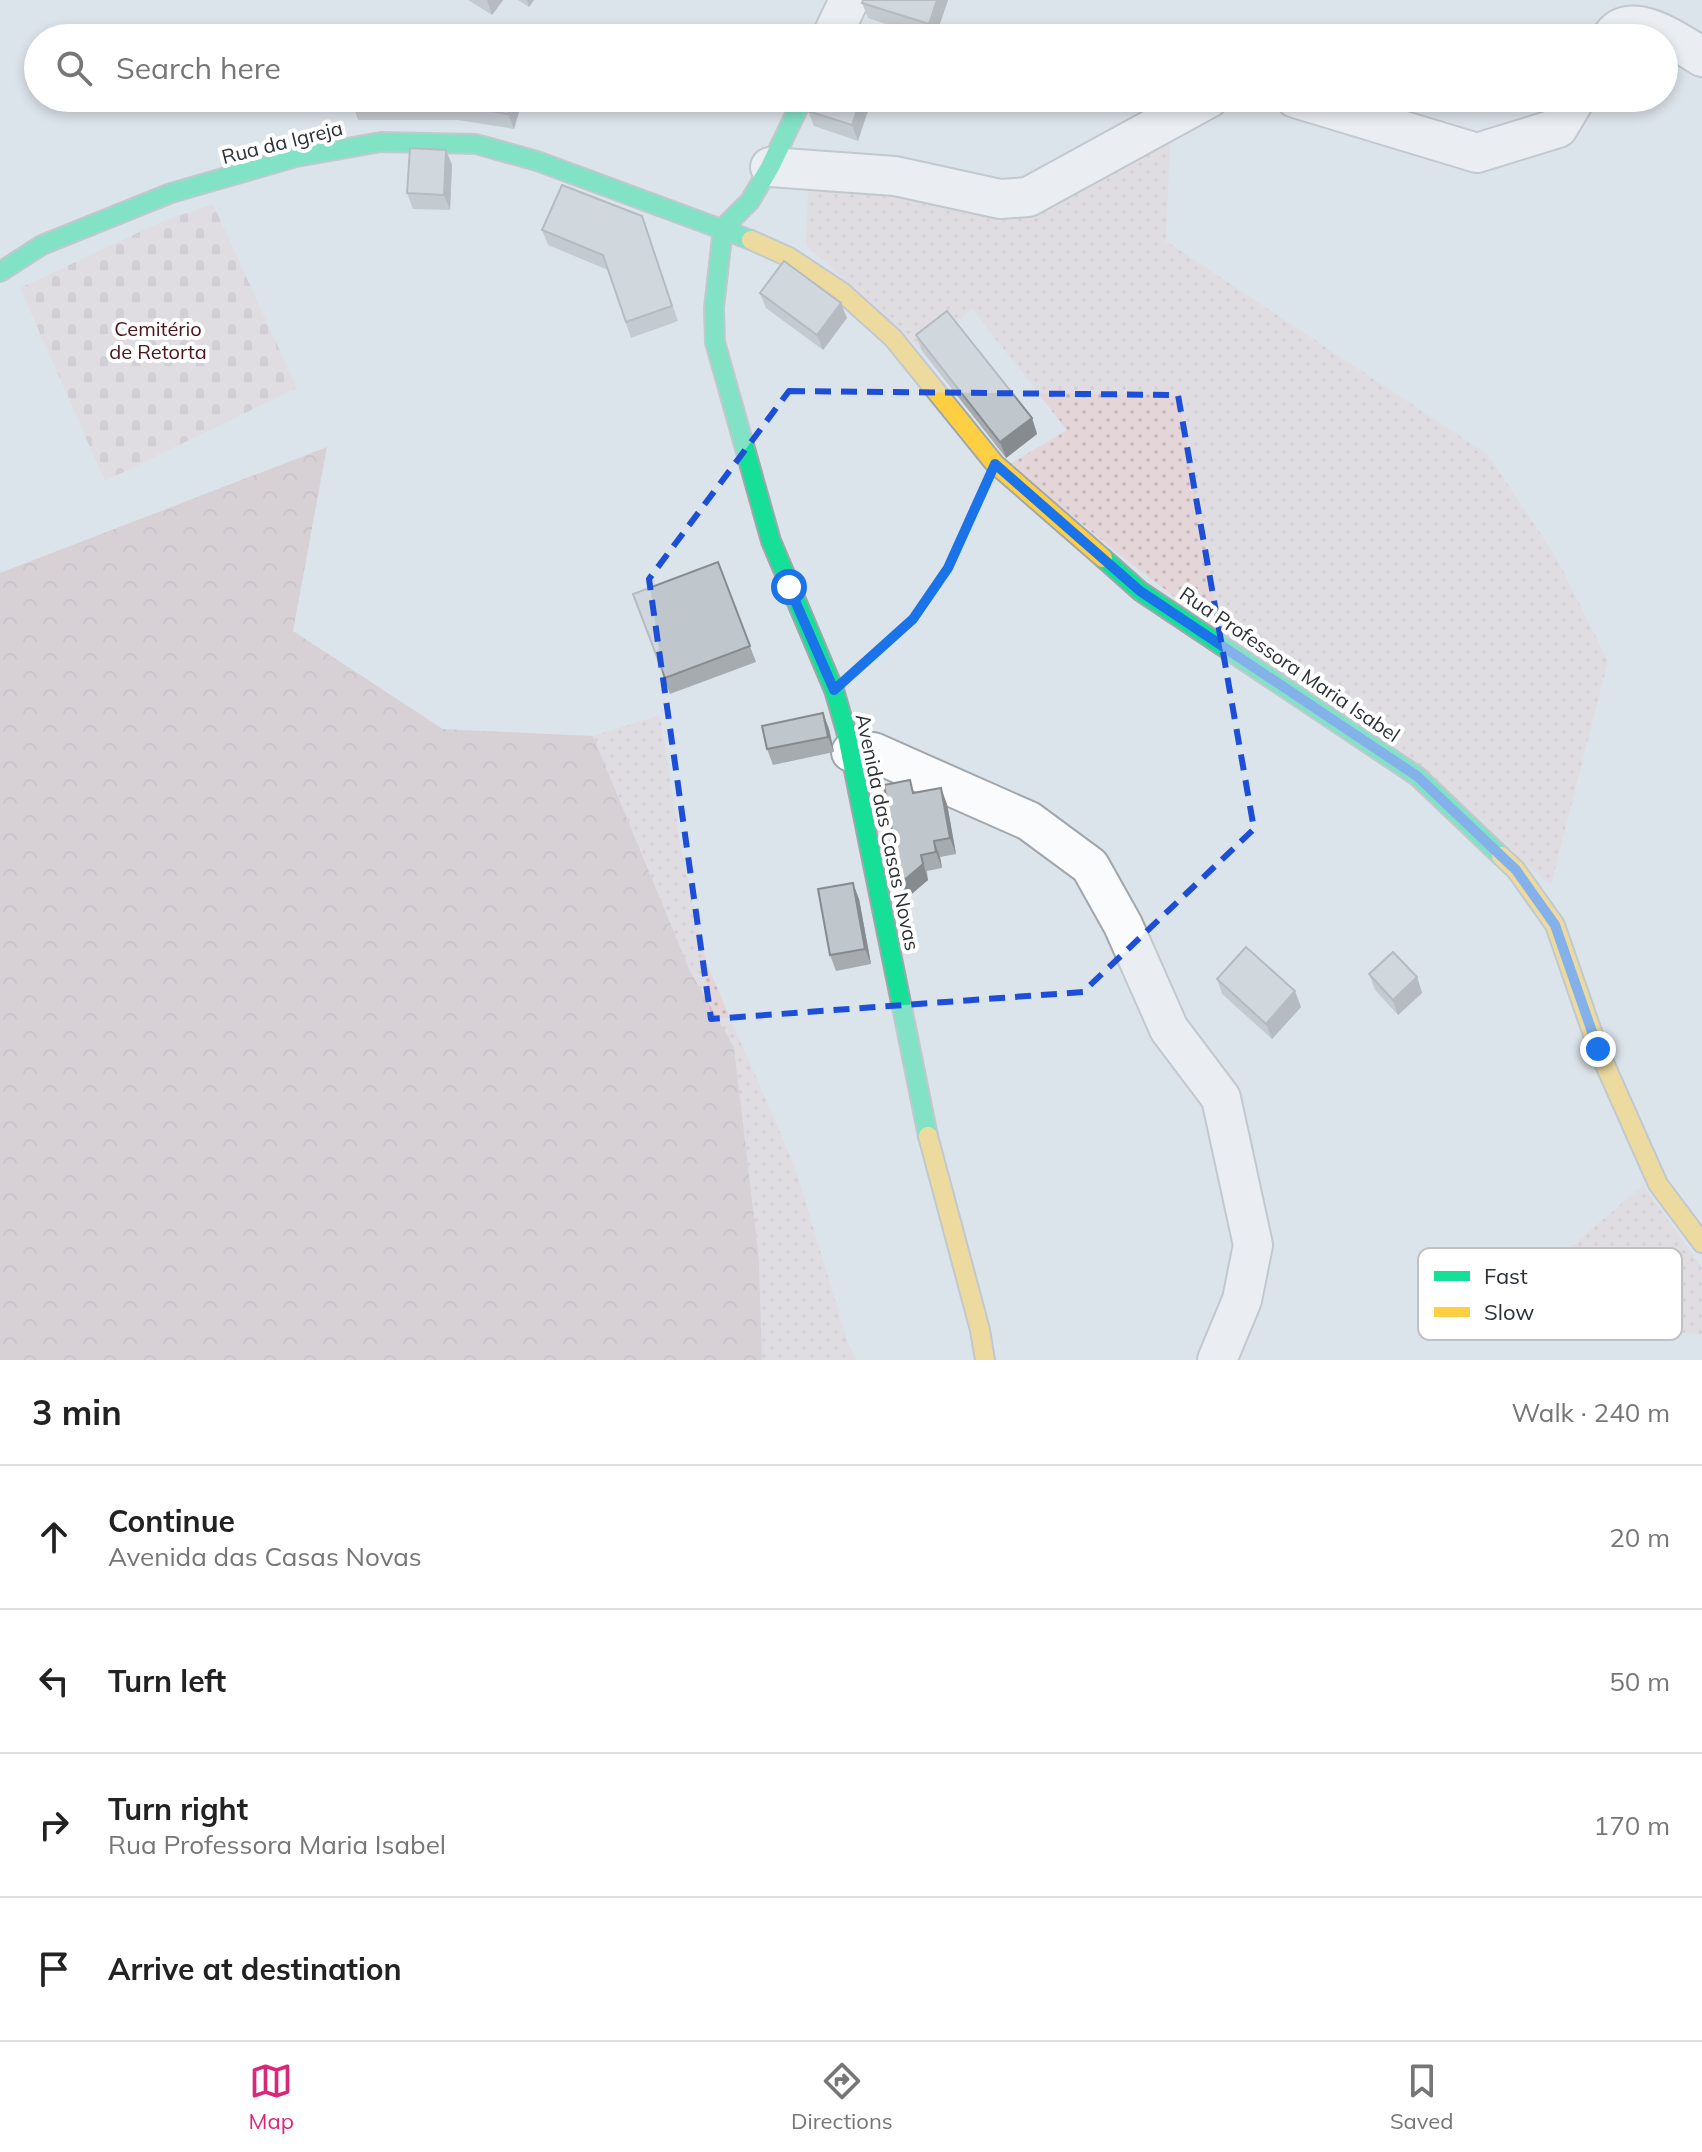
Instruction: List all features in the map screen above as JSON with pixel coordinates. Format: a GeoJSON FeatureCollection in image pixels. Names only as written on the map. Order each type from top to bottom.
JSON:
{"type":"FeatureCollection","features":[{"type":"Feature","properties":{"kind":"street"},"geometry":{"type":"LineString","coordinates":[[838,24],[849,0]]}},
{"type":"Feature","properties":{"kind":"street"},"geometry":{"type":"LineString","coordinates":[[1678,42],[1702,57]]}},
{"type":"Feature","properties":{"kind":"street"},"geometry":{"type":"LineString","coordinates":[[723,228],[750,201],[796,112]]}},
{"type":"Feature","properties":{"kind":"street"},"geometry":{"type":"LineString","coordinates":[[770,167],[895,176],[1000,199],[1028,197],[1183,112]]}},
{"type":"Feature","properties":{"kind":"street"},"geometry":{"type":"LineString","coordinates":[[1341,112],[1477,153],[1558,128],[1568,112]]}},
{"type":"Feature","properties":{"kind":"street","name":"Rua da Igreja"},"geometry":{"type":"LineString","coordinates":[[0,272],[42,245],[171,193],[296,157],[381,142],[476,144],[537,161],[723,228]]}},
{"type":"Feature","properties":{"kind":"street","name":"Rua Professora Maria Isabel"},"geometry":{"type":"LineString","coordinates":[[723,228],[789,257],[842,292],[893,338],[995,464],[1140,591],[1417,776],[1516,870],[1555,925],[1598,1049],[1658,1184],[1702,1243]]}},
{"type":"Feature","properties":{"kind":"street","name":"Avenida das Casas Novas"},"geometry":{"type":"LineString","coordinates":[[723,228],[714,308],[715,342],[771,541],[834,690],[851,752],[926,1128],[980,1330],[985,1360]]}},
{"type":"Feature","properties":{"kind":"street"},"geometry":{"type":"LineString","coordinates":[[851,752],[873,752],[1029,821],[1090,866],[1123,925],[1169,1029],[1221,1098],[1253,1245],[1242,1300],[1217,1360]]}},
{"type":"Feature","properties":{"kind":"path"},"geometry":{"type":"LineString","coordinates":[[834,690],[913,619],[948,568],[995,464]]}},
{"type":"Feature","properties":{"kind":"highlighted area"},"geometry":{"type":"Polygon","coordinates":[[[789,391],[1178,395],[1254,829],[1083,992],[711,1019],[649,579],[789,391]]]}},
{"type":"Feature","properties":{"kind":"green space"},"geometry":{"type":"Polygon","coordinates":[[[1171,129],[1166,241],[1488,455],[1556,557],[1608,661],[1551,885],[1116,552],[1010,464],[1067,430],[972,309],[922,351],[806,245],[808,184],[887,185],[997,213],[1171,129]]]}},
{"type":"Feature","properties":{"kind":"green space","name":"Cemitério de Retorta"},"geometry":{"type":"Polygon","coordinates":[[[213,204],[297,388],[105,481],[20,288],[163,221],[213,204]]]}},
{"type":"Feature","properties":{"kind":"green space"},"geometry":{"type":"Polygon","coordinates":[[[327,447],[293,631],[443,729],[593,736],[690,971],[734,1047],[759,1259],[762,1360],[0,1360],[0,573],[327,447]]]}},
{"type":"Feature","properties":{"kind":"green space"},"geometry":{"type":"Polygon","coordinates":[[[660,715],[681,848],[706,962],[795,1167],[848,1343],[857,1360],[762,1360],[759,1259],[734,1047],[690,971],[593,736],[660,715]]]}},
{"type":"Feature","properties":{"kind":"green space"},"geometry":{"type":"Polygon","coordinates":[[[1643,1185],[1702,1268],[1702,1335],[1682,1332],[1682,1248],[1570,1248],[1643,1185]]]}},
{"type":"Feature","properties":{"kind":"building"},"geometry":{"type":"Polygon","coordinates":[[[863,0],[937,0],[929,24],[862,3],[863,0]]]}},
{"type":"Feature","properties":{"kind":"building"},"geometry":{"type":"Polygon","coordinates":[[[811,112],[856,112],[852,125],[811,112]]]}},
{"type":"Feature","properties":{"kind":"building"},"geometry":{"type":"Polygon","coordinates":[[[410,148],[446,150],[444,195],[407,193],[410,148]]]}},
{"type":"Feature","properties":{"kind":"building"},"geometry":{"type":"Polygon","coordinates":[[[562,185],[642,216],[672,306],[626,322],[603,255],[542,230],[562,185]]]}},
{"type":"Feature","properties":{"kind":"building"},"geometry":{"type":"Polygon","coordinates":[[[784,261],[841,303],[817,335],[760,293],[784,261]]]}},
{"type":"Feature","properties":{"kind":"building"},"geometry":{"type":"Polygon","coordinates":[[[947,311],[1032,418],[1000,442],[916,335],[947,311]]]}},
{"type":"Feature","properties":{"kind":"building"},"geometry":{"type":"Polygon","coordinates":[[[718,562],[750,646],[665,678],[633,594],[718,562]]]}},
{"type":"Feature","properties":{"kind":"building"},"geometry":{"type":"Polygon","coordinates":[[[823,713],[828,737],[767,749],[762,726],[823,713]]]}},
{"type":"Feature","properties":{"kind":"building"},"geometry":{"type":"Polygon","coordinates":[[[910,780],[913,793],[941,788],[950,838],[934,841],[936,852],[921,855],[923,864],[901,883],[884,785],[910,780]]]}},
{"type":"Feature","properties":{"kind":"building"},"geometry":{"type":"Polygon","coordinates":[[[853,883],[865,949],[830,955],[818,889],[853,883]]]}},
{"type":"Feature","properties":{"kind":"building"},"geometry":{"type":"Polygon","coordinates":[[[1246,947],[1295,991],[1266,1024],[1217,979],[1246,947]]]}},
{"type":"Feature","properties":{"kind":"building"},"geometry":{"type":"Polygon","coordinates":[[[1393,952],[1417,977],[1393,1000],[1369,974],[1393,952]]]}},
{"type":"Feature","properties":{"kind":"traffic: fast"},"geometry":{"type":"LineString","coordinates":[[723,228],[750,201],[796,112]]}},
{"type":"Feature","properties":{"kind":"traffic: fast"},"geometry":{"type":"LineString","coordinates":[[0,272],[42,245],[171,193],[296,157],[381,142],[476,144],[537,161],[751,240]]}},
{"type":"Feature","properties":{"kind":"traffic: fast"},"geometry":{"type":"LineString","coordinates":[[723,228],[714,308],[715,342],[771,541],[834,690],[846,731],[928,1136]]}},
{"type":"Feature","properties":{"kind":"traffic: fast"},"geometry":{"type":"LineString","coordinates":[[1103,558],[1140,591],[1417,776],[1501,856]]}},
{"type":"Feature","properties":{"kind":"traffic: slow"},"geometry":{"type":"LineString","coordinates":[[751,240],[789,257],[842,292],[893,338],[995,464],[1103,558]]}},
{"type":"Feature","properties":{"kind":"traffic: slow"},"geometry":{"type":"LineString","coordinates":[[1501,856],[1516,870],[1555,925],[1598,1049],[1658,1184],[1702,1243]]}},
{"type":"Feature","properties":{"kind":"traffic: slow"},"geometry":{"type":"LineString","coordinates":[[928,1136],[980,1330],[985,1360]]}},
{"type":"Feature","properties":{"kind":"route"},"geometry":{"type":"LineString","coordinates":[[789,587],[834,690],[913,619],[948,568],[995,464],[1140,591],[1417,776],[1516,870],[1555,925],[1598,1049]]}}]}
